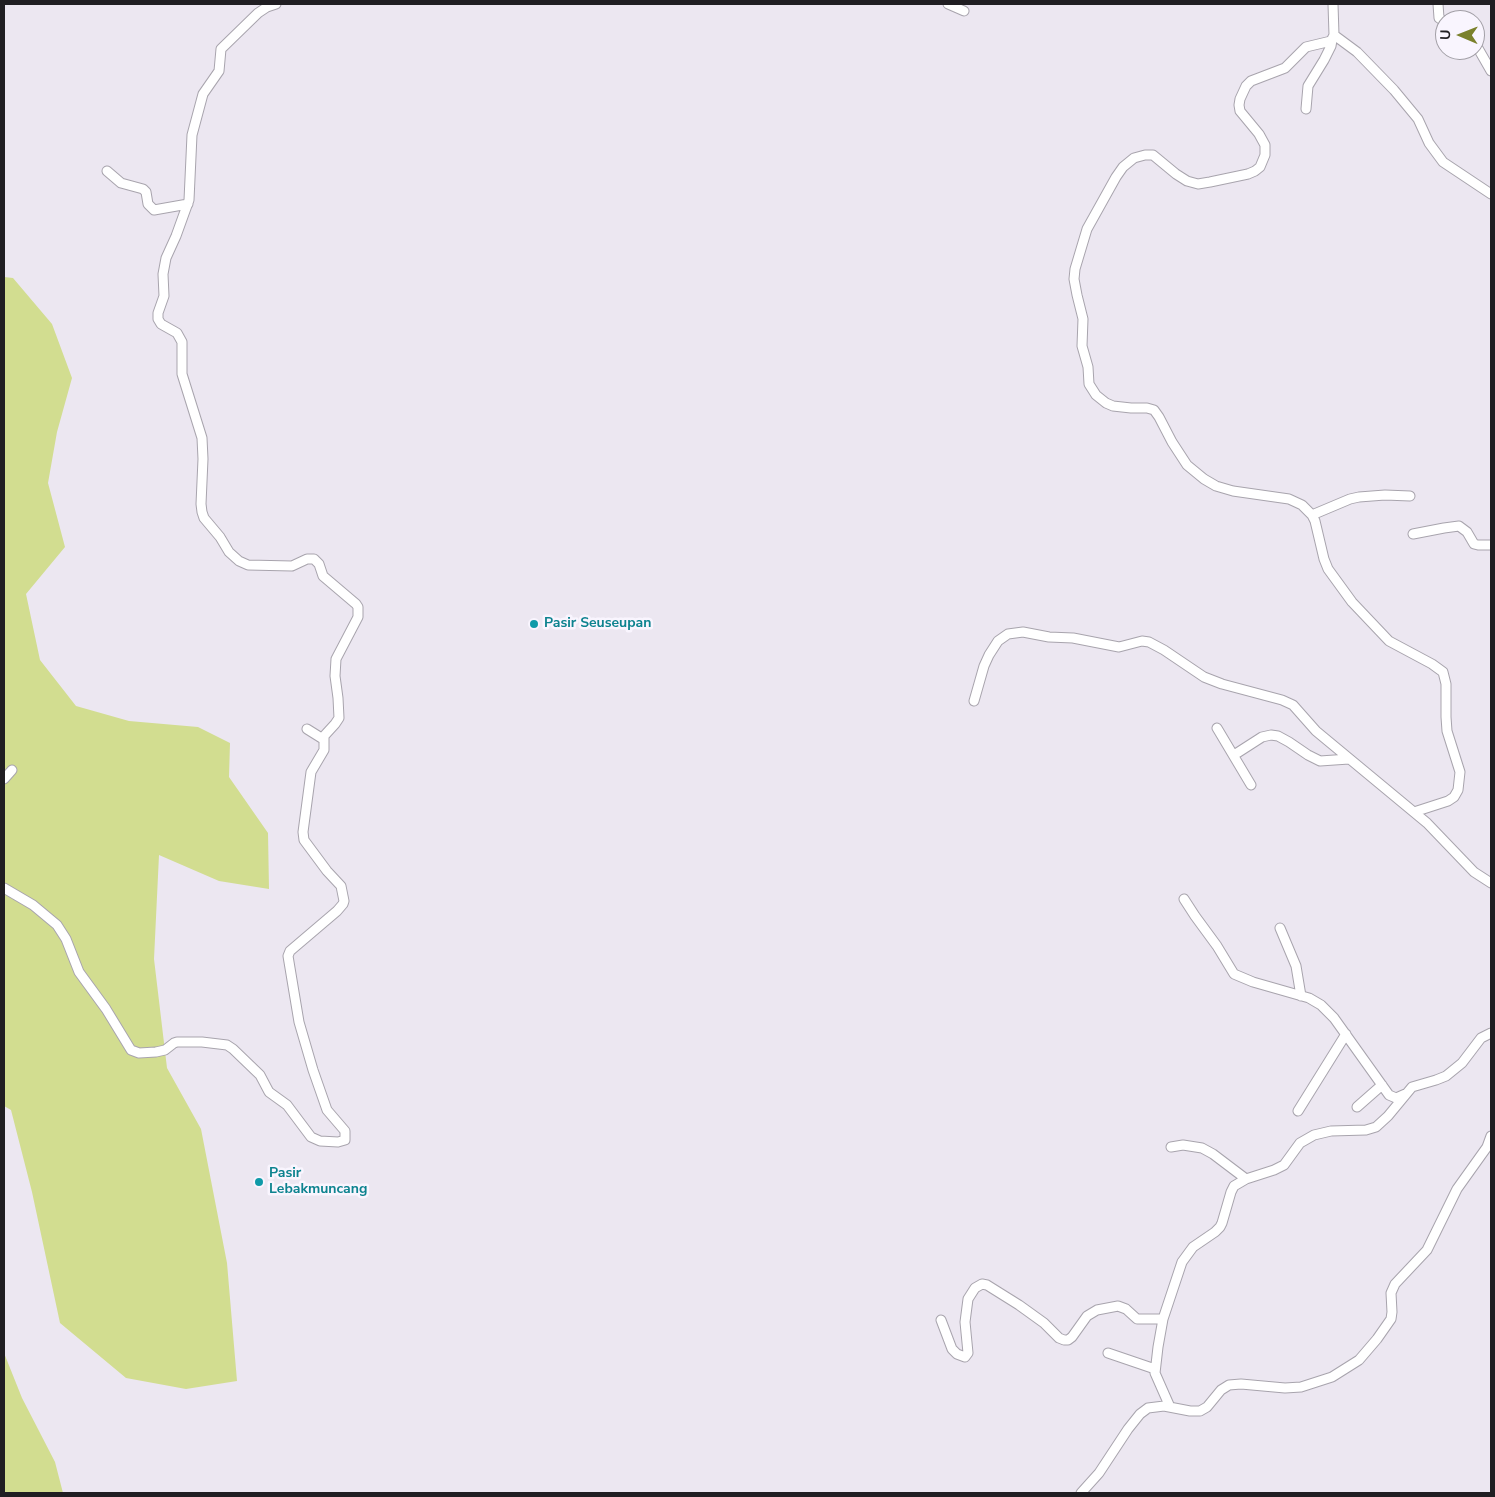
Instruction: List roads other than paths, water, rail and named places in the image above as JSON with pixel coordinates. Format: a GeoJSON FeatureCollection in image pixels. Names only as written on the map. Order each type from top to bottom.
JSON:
{"type":"FeatureCollection","features":[{"type":"Feature","properties":{"kind":"street"},"geometry":{"type":"LineString","coordinates":[[4,888],[28,902],[57,925],[66,939],[79,972],[97,996],[131,1050],[139,1053],[162,1051],[178,1042],[227,1045],[260,1075],[269,1092],[287,1105],[311,1137],[320,1141],[344,1141],[346,1137],[345,1131],[327,1110],[311,1063],[299,1022],[288,957],[290,951],[336,911],[344,901],[341,886],[327,871],[303,837],[310,777],[324,750],[324,735],[339,718],[335,676],[336,660],[358,617],[358,607],[323,576],[319,564],[314,559],[307,559],[292,566],[248,566],[239,561],[229,552],[203,515],[201,504],[202,438],[182,374],[182,342],[175,332],[161,324],[158,319],[164,296],[163,274],[166,258],[190,195],[191,144],[194,125],[204,90],[219,71],[221,50],[258,14],[267,7],[276,4]]}},
{"type":"Feature","properties":{"kind":"street"},"geometry":{"type":"LineString","coordinates":[[948,4],[964,11]]}},
{"type":"Feature","properties":{"kind":"street"},"geometry":{"type":"LineString","coordinates":[[1306,109],[1308,86],[1332,46],[1333,4]]}},
{"type":"Feature","properties":{"kind":"street"},"geometry":{"type":"LineString","coordinates":[[1333,38],[1357,52],[1394,90],[1418,119],[1429,143],[1443,162],[1491,194]]}},
{"type":"Feature","properties":{"kind":"street"},"geometry":{"type":"LineString","coordinates":[[1333,38],[1329,42],[1306,47],[1285,68],[1254,79],[1246,86],[1240,99],[1240,110],[1259,134],[1265,148],[1264,160],[1258,169],[1233,178],[1198,184],[1187,181],[1176,174],[1153,155],[1137,156],[1123,167],[1087,229],[1074,278],[1083,319],[1082,346],[1088,367],[1089,384],[1096,395],[1113,406],[1127,408],[1144,407],[1153,410],[1187,465],[1216,486],[1233,491],[1289,499],[1302,505],[1312,515],[1325,563],[1330,573],[1352,602],[1389,640],[1440,668],[1444,674],[1446,724],[1460,772],[1458,790],[1448,802],[1414,812]]}},
{"type":"Feature","properties":{"kind":"street"},"geometry":{"type":"LineString","coordinates":[[1485,60],[1491,71]]}},
{"type":"Feature","properties":{"kind":"street"},"geometry":{"type":"LineString","coordinates":[[107,171],[121,183],[143,189],[146,192],[148,204],[154,210],[188,204]]}},
{"type":"Feature","properties":{"kind":"street"},"geometry":{"type":"LineString","coordinates":[[1312,515],[1359,497],[1410,496]]}},
{"type":"Feature","properties":{"kind":"street"},"geometry":{"type":"LineString","coordinates":[[1413,534],[1459,526],[1467,532],[1474,544],[1478,546],[1491,545]]}},
{"type":"Feature","properties":{"kind":"street"},"geometry":{"type":"LineString","coordinates":[[974,701],[989,655],[998,641],[1008,634],[1024,632],[1120,647],[1146,641],[1164,650],[1204,677],[1222,684],[1282,700],[1294,706],[1310,726],[1414,812],[1438,833],[1474,872],[1491,883]]}},
{"type":"Feature","properties":{"kind":"street"},"geometry":{"type":"LineString","coordinates":[[1217,728],[1251,785]]}},
{"type":"Feature","properties":{"kind":"street"},"geometry":{"type":"LineString","coordinates":[[307,729],[323,739]]}},
{"type":"Feature","properties":{"kind":"street"},"geometry":{"type":"LineString","coordinates":[[1234,755],[1262,737],[1271,735],[1290,742],[1308,755],[1320,760],[1349,759]]}},
{"type":"Feature","properties":{"kind":"street"},"geometry":{"type":"LineString","coordinates":[[4,779],[12,770]]}},
{"type":"Feature","properties":{"kind":"street"},"geometry":{"type":"LineString","coordinates":[[1184,898],[1234,974],[1253,982],[1317,1002],[1325,1008],[1346,1034],[1391,1097],[1397,1098],[1406,1094]]}},
{"type":"Feature","properties":{"kind":"street"},"geometry":{"type":"LineString","coordinates":[[1280,928],[1296,966],[1301,996]]}},
{"type":"Feature","properties":{"kind":"street"},"geometry":{"type":"LineString","coordinates":[[1170,1407],[1158,1381],[1155,1369],[1162,1319],[1185,1258],[1193,1247],[1220,1227],[1233,1188],[1246,1179],[1284,1165],[1300,1143],[1314,1135],[1366,1130],[1376,1127],[1414,1086],[1436,1080],[1451,1072],[1462,1063],[1481,1038],[1491,1033]]}},
{"type":"Feature","properties":{"kind":"street"},"geometry":{"type":"LineString","coordinates":[[1298,1111],[1346,1034]]}},
{"type":"Feature","properties":{"kind":"street"},"geometry":{"type":"LineString","coordinates":[[1357,1108],[1382,1084]]}},
{"type":"Feature","properties":{"kind":"street"},"geometry":{"type":"LineString","coordinates":[[1081,1493],[1099,1473],[1128,1429],[1143,1411],[1148,1408],[1157,1406],[1190,1411],[1202,1410],[1211,1404],[1226,1386],[1285,1388],[1308,1385],[1332,1377],[1359,1360],[1389,1322],[1392,1312],[1392,1293],[1395,1284],[1427,1250],[1457,1189],[1487,1147],[1491,1136]]}},
{"type":"Feature","properties":{"kind":"street"},"geometry":{"type":"LineString","coordinates":[[1171,1147],[1182,1145],[1202,1148],[1246,1179]]}},
{"type":"Feature","properties":{"kind":"street"},"geometry":{"type":"LineString","coordinates":[[941,1320],[952,1349],[957,1354],[965,1357],[968,1353],[965,1332],[968,1300],[975,1288],[982,1284],[987,1285],[1019,1305],[1044,1323],[1057,1337],[1064,1340],[1072,1337],[1087,1316],[1097,1310],[1118,1306],[1126,1309],[1137,1319],[1162,1319]]}},
{"type":"Feature","properties":{"kind":"street"},"geometry":{"type":"LineString","coordinates":[[1108,1353],[1155,1369]]}},
{"type":"Feature","properties":{"kind":"place","name":"Pasir Seuseupan"},"geometry":{"type":"Point","coordinates":[534,624]}},
{"type":"Feature","properties":{"kind":"place","name":"Pasir Lebakmuncang"},"geometry":{"type":"Point","coordinates":[259,1182]}}]}
